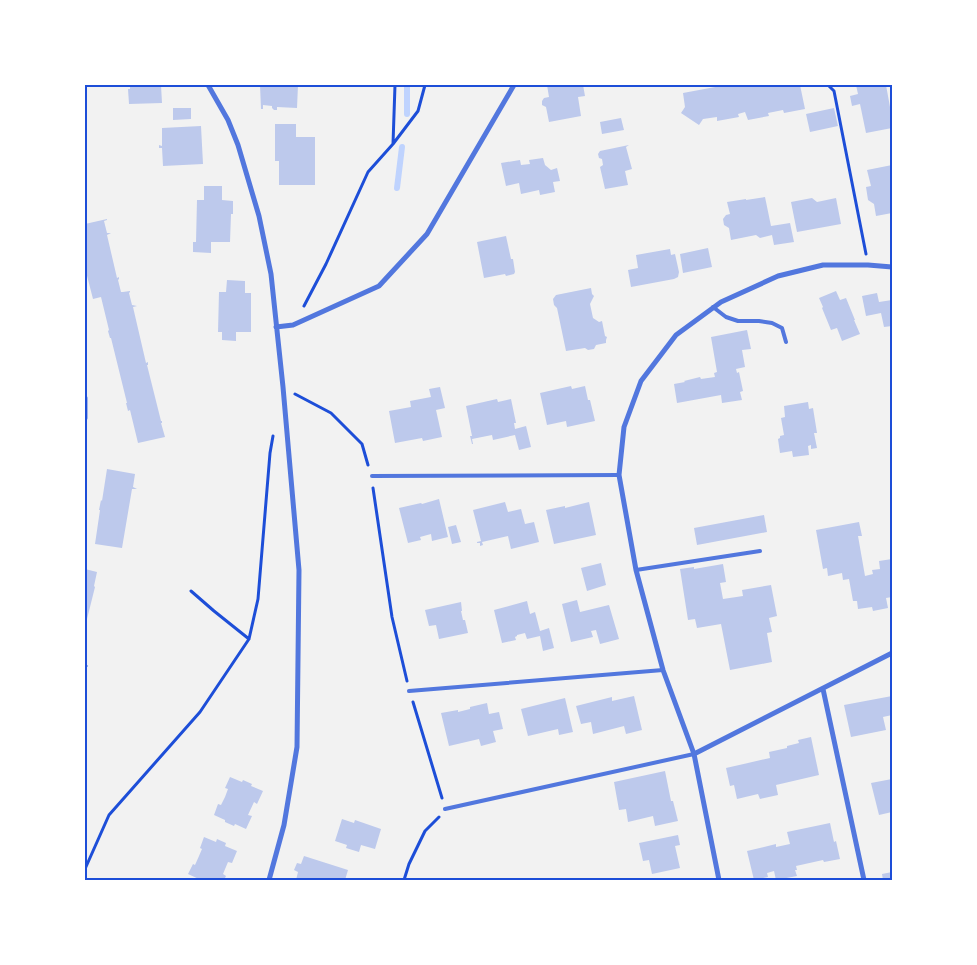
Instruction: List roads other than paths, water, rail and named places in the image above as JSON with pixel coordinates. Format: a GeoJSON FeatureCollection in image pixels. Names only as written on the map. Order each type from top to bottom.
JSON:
{"type":"FeatureCollection","features":[{"type":"Feature","properties":{"kind":"street"},"geometry":{"type":"LineString","coordinates":[[208,85],[228,120],[238,146],[259,216],[271,274],[299,570],[297,747],[284,826],[269,880]]}},
{"type":"Feature","properties":{"kind":"street"},"geometry":{"type":"LineString","coordinates":[[276,327],[293,325],[379,286],[427,234],[514,85]]}},
{"type":"Feature","properties":{"kind":"street"},"geometry":{"type":"LineString","coordinates":[[719,880],[694,754],[664,670],[636,570],[619,475],[624,427],[641,380],[676,335],[721,302],[778,276],[823,265],[892,267]]}},
{"type":"Feature","properties":{"kind":"street"},"geometry":{"type":"LineString","coordinates":[[85,398],[85,418]]}},
{"type":"Feature","properties":{"kind":"street"},"geometry":{"type":"LineString","coordinates":[[694,754],[892,652]]}},
{"type":"Feature","properties":{"kind":"street"},"geometry":{"type":"LineString","coordinates":[[823,689],[864,880]]}},
{"type":"Feature","properties":{"kind":"lane"},"geometry":{"type":"LineString","coordinates":[[713,307],[726,317],[738,321],[772,323],[782,328],[786,342]]}},
{"type":"Feature","properties":{"kind":"lane"},"geometry":{"type":"LineString","coordinates":[[372,476],[619,475]]}},
{"type":"Feature","properties":{"kind":"lane"},"geometry":{"type":"LineString","coordinates":[[636,570],[760,551]]}},
{"type":"Feature","properties":{"kind":"lane"},"geometry":{"type":"LineString","coordinates":[[409,691],[664,670]]}},
{"type":"Feature","properties":{"kind":"lane"},"geometry":{"type":"LineString","coordinates":[[445,809],[694,754]]}},
{"type":"Feature","properties":{"kind":"waterway"},"geometry":{"type":"LineString","coordinates":[[407,85],[407,114]]}},
{"type":"Feature","properties":{"kind":"waterway"},"geometry":{"type":"LineString","coordinates":[[397,188],[402,147]]}}]}
